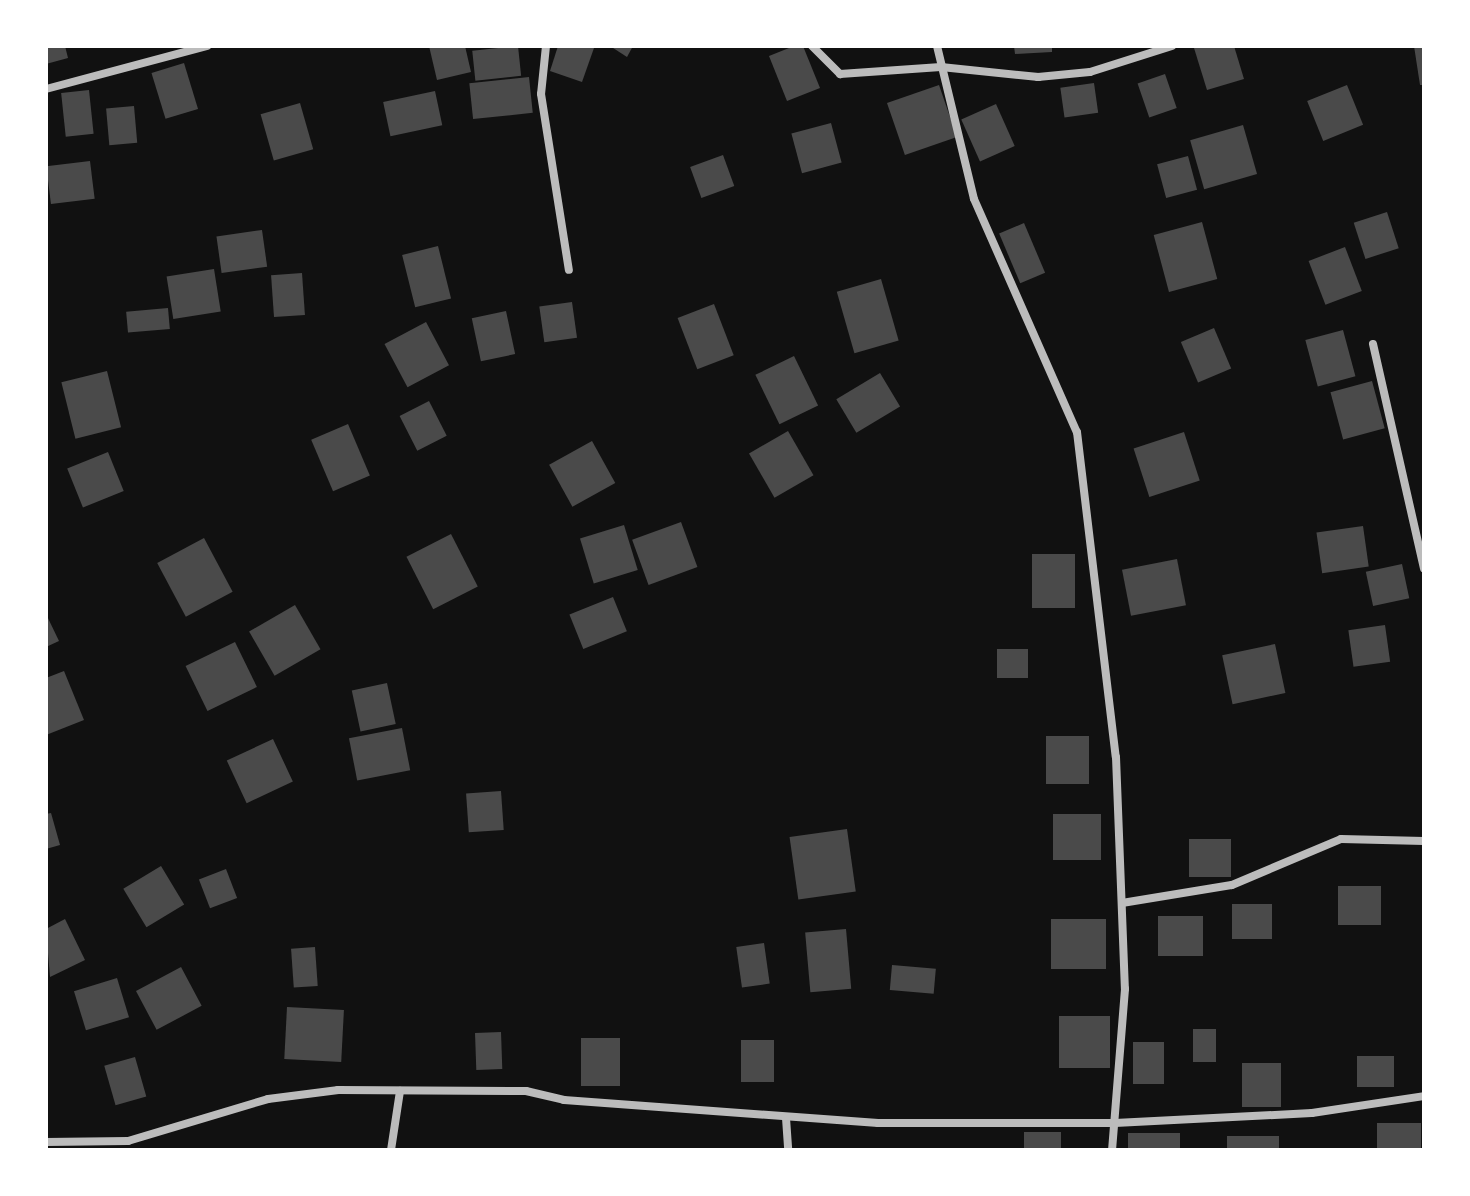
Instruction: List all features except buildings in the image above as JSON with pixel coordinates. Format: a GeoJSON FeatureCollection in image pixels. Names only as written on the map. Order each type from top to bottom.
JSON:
{"type":"FeatureCollection","features":[{"type":"Feature","properties":{"kind":"street"},"geometry":{"type":"LineString","coordinates":[[46,89],[207,46]]}},
{"type":"Feature","properties":{"kind":"street"},"geometry":{"type":"LineString","coordinates":[[546,46],[541,94],[569,270]]}},
{"type":"Feature","properties":{"kind":"street"},"geometry":{"type":"LineString","coordinates":[[812,46],[840,74],[941,67],[1038,77],[1090,72],[1172,46]]}},
{"type":"Feature","properties":{"kind":"street"},"geometry":{"type":"LineString","coordinates":[[937,46],[974,199],[1077,432],[1116,757],[1125,989],[1112,1150]]}},
{"type":"Feature","properties":{"kind":"street"},"geometry":{"type":"LineString","coordinates":[[1373,344],[1424,568]]}},
{"type":"Feature","properties":{"kind":"street"},"geometry":{"type":"LineString","coordinates":[[1122,903],[1232,885],[1341,839],[1424,841]]}},
{"type":"Feature","properties":{"kind":"street"},"geometry":{"type":"LineString","coordinates":[[46,1142],[128,1141],[268,1099],[400,1091],[526,1091],[786,1118],[1115,1123],[1312,1113],[1424,1096]]}},
{"type":"Feature","properties":{"kind":"street"},"geometry":{"type":"LineString","coordinates":[[391,1150],[400,1091]]}},
{"type":"Feature","properties":{"kind":"street"},"geometry":{"type":"LineString","coordinates":[[786,1118],[788,1150]]}}]}
